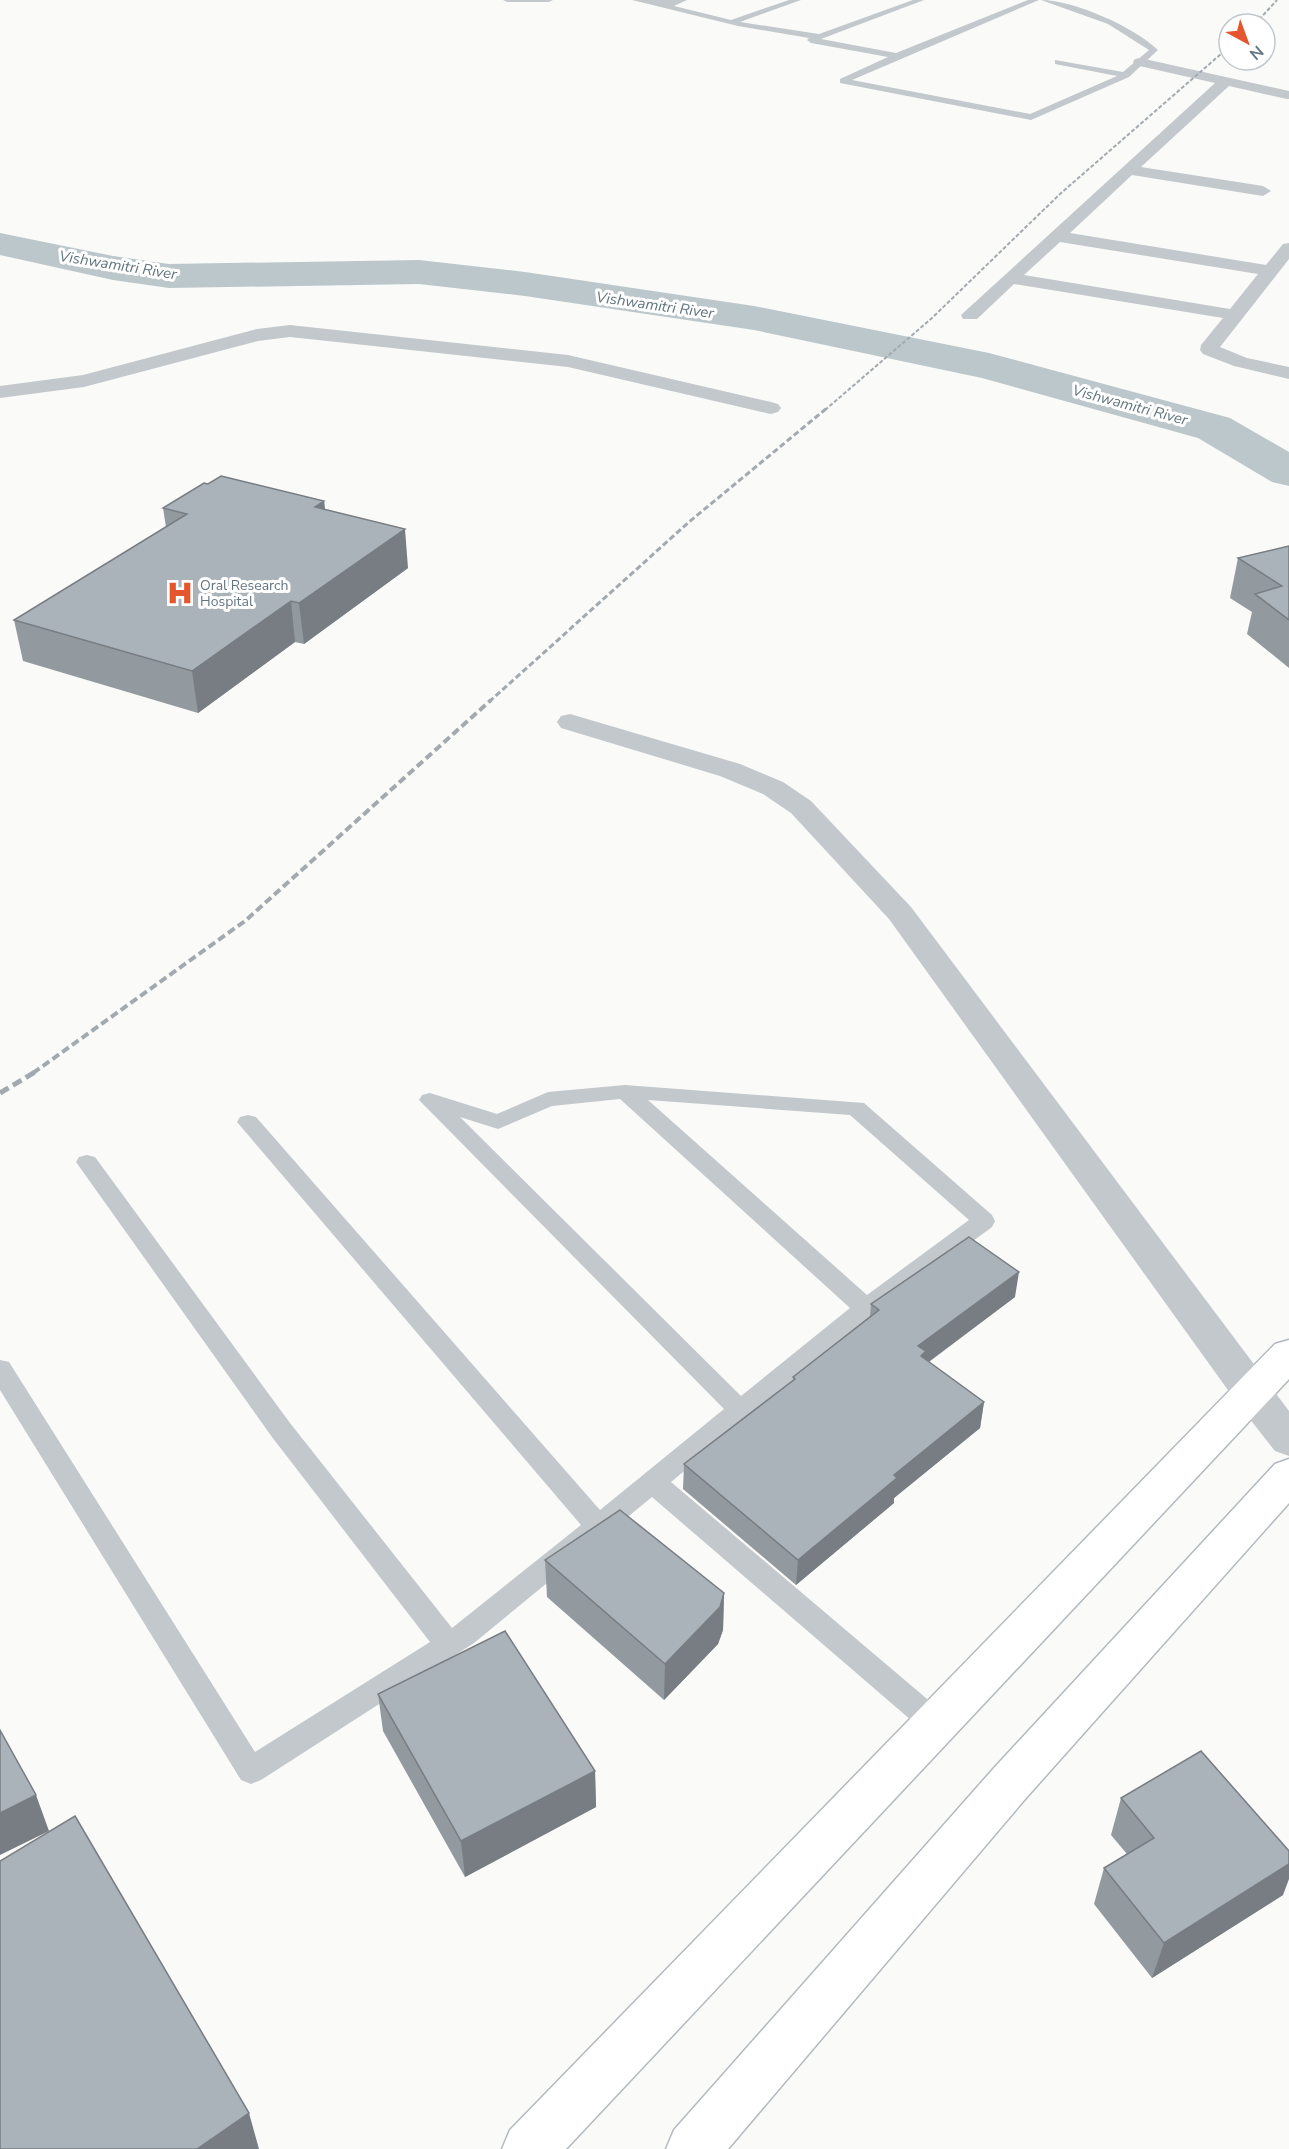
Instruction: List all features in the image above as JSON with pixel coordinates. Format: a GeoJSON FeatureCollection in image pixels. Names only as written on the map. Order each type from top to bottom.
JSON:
{"type":"FeatureCollection","features":[{"type":"Feature","properties":{"kind":"main road"},"geometry":{"type":"LineString","coordinates":[[529,2149],[1289,1354]]}},
{"type":"Feature","properties":{"kind":"main road"},"geometry":{"type":"LineString","coordinates":[[693,2149],[1010,1783],[1289,1475]]}},
{"type":"Feature","properties":{"kind":"street"},"geometry":{"type":"LineString","coordinates":[[1140,62],[1288,94]]}},
{"type":"Feature","properties":{"kind":"street"},"geometry":{"type":"LineString","coordinates":[[970,315],[1226,81]]}},
{"type":"Feature","properties":{"kind":"street"},"geometry":{"type":"LineString","coordinates":[[1150,150],[1173,154]]}},
{"type":"Feature","properties":{"kind":"street"},"geometry":{"type":"LineString","coordinates":[[1129,170],[1263,191]]}},
{"type":"Feature","properties":{"kind":"street"},"geometry":{"type":"LineString","coordinates":[[1056,236],[1270,271]]}},
{"type":"Feature","properties":{"kind":"street"},"geometry":{"type":"LineString","coordinates":[[1289,248],[1210,345],[1210,350],[1241,363],[1289,373]]}},
{"type":"Feature","properties":{"kind":"street"},"geometry":{"type":"LineString","coordinates":[[1011,278],[1235,315]]}},
{"type":"Feature","properties":{"kind":"street"},"geometry":{"type":"LineString","coordinates":[[0,392],[84,381],[257,335],[290,331],[568,361],[771,408]]}},
{"type":"Feature","properties":{"kind":"street"},"geometry":{"type":"LineString","coordinates":[[570,722],[730,770],[773,788],[801,807],[900,913],[1252,1393],[1289,1440]]}},
{"type":"Feature","properties":{"kind":"lane"},"geometry":{"type":"LineString","coordinates":[[507,0],[549,0]]}},
{"type":"Feature","properties":{"kind":"lane"},"geometry":{"type":"LineString","coordinates":[[636,0],[669,4],[683,0]]}},
{"type":"Feature","properties":{"kind":"lane"},"geometry":{"type":"LineString","coordinates":[[731,22],[797,0]]}},
{"type":"Feature","properties":{"kind":"lane"},"geometry":{"type":"LineString","coordinates":[[897,56],[811,40],[920,0]]}},
{"type":"Feature","properties":{"kind":"lane"},"geometry":{"type":"LineString","coordinates":[[1035,0],[897,56],[843,81],[1031,117],[1125,75],[1154,50],[1112,22],[1045,0]]}},
{"type":"Feature","properties":{"kind":"lane"},"geometry":{"type":"LineString","coordinates":[[669,4],[665,6],[731,22],[820,37]]}},
{"type":"Feature","properties":{"kind":"lane"},"geometry":{"type":"LineString","coordinates":[[1058,62],[1125,75]]}},
{"type":"Feature","properties":{"kind":"lane"},"geometry":{"type":"LineString","coordinates":[[625,1092],[866,1308]]}},
{"type":"Feature","properties":{"kind":"lane"},"geometry":{"type":"LineString","coordinates":[[0,1369],[251,1771],[464,1635],[866,1308],[984,1221],[856,1108],[625,1092],[548,1100],[498,1122],[430,1100],[740,1410]]}},
{"type":"Feature","properties":{"kind":"lane"},"geometry":{"type":"LineString","coordinates":[[248,1122],[597,1525]]}},
{"type":"Feature","properties":{"kind":"lane"},"geometry":{"type":"LineString","coordinates":[[87,1162],[281,1430],[449,1645]]}},
{"type":"Feature","properties":{"kind":"lane"},"geometry":{"type":"LineString","coordinates":[[652,1480],[936,1724]]}},
{"type":"Feature","properties":{"kind":"building"},"geometry":{"type":"Polygon","coordinates":[[[221,476],[324,501],[315,507],[405,529],[299,603],[291,601],[192,671],[14,620],[187,514],[163,508],[204,483],[208,484],[221,476]]]}},
{"type":"Feature","properties":{"kind":"building"},"geometry":{"type":"Polygon","coordinates":[[[1289,546],[1289,620],[1255,594],[1282,586],[1238,558],[1289,546]]]}},
{"type":"Feature","properties":{"kind":"building"},"geometry":{"type":"Polygon","coordinates":[[[969,1237],[1019,1272],[918,1346],[926,1351],[921,1356],[984,1402],[894,1475],[897,1478],[798,1560],[684,1464],[795,1379],[793,1377],[879,1310],[871,1304],[969,1237]]]}},
{"type":"Feature","properties":{"kind":"building"},"geometry":{"type":"Polygon","coordinates":[[[620,1510],[724,1593],[720,1607],[665,1664],[545,1560],[620,1510]]]}},
{"type":"Feature","properties":{"kind":"building"},"geometry":{"type":"Polygon","coordinates":[[[505,1631],[595,1771],[461,1841],[378,1694],[505,1631]]]}},
{"type":"Feature","properties":{"kind":"building"},"geometry":{"type":"Polygon","coordinates":[[[0,1730],[36,1795],[0,1813],[0,1730]]]}},
{"type":"Feature","properties":{"kind":"building"},"geometry":{"type":"Polygon","coordinates":[[[1201,1751],[1289,1851],[1289,1864],[1164,1943],[1104,1868],[1154,1838],[1121,1798],[1201,1751]]]}},
{"type":"Feature","properties":{"kind":"building"},"geometry":{"type":"Polygon","coordinates":[[[75,1816],[249,2113],[197,2149],[0,2149],[0,1861],[75,1816]]]}},
{"type":"Feature","properties":{"kind":"waterway","name":"Vishwamitri River"},"geometry":{"type":"LineString","coordinates":[[0,244],[113,268],[169,276],[419,272],[525,284],[754,318],[989,366],[1214,428],[1289,472]]}},
{"type":"Feature","properties":{"kind":"railway"},"geometry":{"type":"LineString","coordinates":[[1266,12],[1277,0]]}},
{"type":"Feature","properties":{"kind":"railway"},"geometry":{"type":"LineString","coordinates":[[825,410],[932,318],[1060,194],[1217,57]]}},
{"type":"Feature","properties":{"kind":"railway"},"geometry":{"type":"LineString","coordinates":[[489,702],[689,522],[827,408]]}},
{"type":"Feature","properties":{"kind":"railway"},"geometry":{"type":"LineString","coordinates":[[33,1073],[245,921],[491,700]]}},
{"type":"Feature","properties":{"kind":"railway"},"geometry":{"type":"LineString","coordinates":[[0,1093],[35,1072]]}},
{"type":"Feature","properties":{"kind":"place","name":"Oral Research Hospital"},"geometry":{"type":"Point","coordinates":[180,593]}}]}
